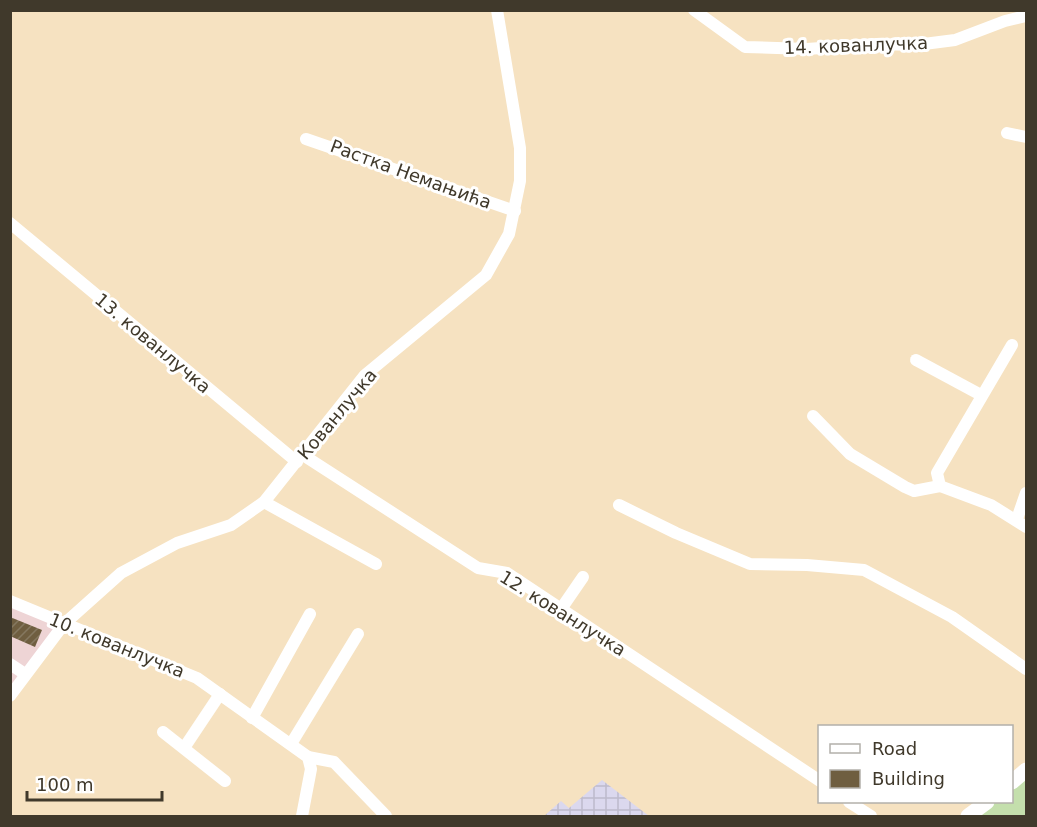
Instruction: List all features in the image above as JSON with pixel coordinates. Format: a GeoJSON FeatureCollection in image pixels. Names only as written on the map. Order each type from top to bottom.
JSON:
{"type":"FeatureCollection","features":[{"type":"Feature","properties":{"kind":"main road"},"geometry":{"type":"LineString","coordinates":[[1013,780],[1026,770]]}},
{"type":"Feature","properties":{"kind":"main road"},"geometry":{"type":"LineString","coordinates":[[968,816],[984,803]]}},
{"type":"Feature","properties":{"kind":"street","name":"Кованлучка"},"geometry":{"type":"LineString","coordinates":[[10,696],[64,624],[121,573],[177,543],[231,525],[264,502],[365,375],[486,275],[509,234],[520,181],[520,148],[497,10]]}},
{"type":"Feature","properties":{"kind":"street","name":"14. кованлучка"},"geometry":{"type":"LineString","coordinates":[[694,10],[745,47],[807,49],[877,44],[916,45],[955,40],[1005,21],[1026,16]]}},
{"type":"Feature","properties":{"kind":"street"},"geometry":{"type":"LineString","coordinates":[[1007,133],[1026,137]]}},
{"type":"Feature","properties":{"kind":"street","name":"Растка Немањића"},"geometry":{"type":"LineString","coordinates":[[306,139],[515,211]]}},
{"type":"Feature","properties":{"kind":"street","name":"13. кованлучка"},"geometry":{"type":"LineString","coordinates":[[10,223],[300,459]]}},
{"type":"Feature","properties":{"kind":"street"},"geometry":{"type":"LineString","coordinates":[[940,486],[937,473],[1012,345]]}},
{"type":"Feature","properties":{"kind":"street"},"geometry":{"type":"LineString","coordinates":[[916,360],[981,395]]}},
{"type":"Feature","properties":{"kind":"street"},"geometry":{"type":"LineString","coordinates":[[813,416],[850,454],[914,491],[940,486],[991,505],[1022,523],[1026,493]]}},
{"type":"Feature","properties":{"kind":"street","name":"12. кованлучка"},"geometry":{"type":"LineString","coordinates":[[300,459],[478,568],[507,573],[818,781]]}},
{"type":"Feature","properties":{"kind":"street"},"geometry":{"type":"LineString","coordinates":[[264,502],[376,564]]}},
{"type":"Feature","properties":{"kind":"street"},"geometry":{"type":"LineString","coordinates":[[619,504],[676,533],[750,564],[816,565],[864,570],[952,617],[1026,669]]}},
{"type":"Feature","properties":{"kind":"street"},"geometry":{"type":"LineString","coordinates":[[561,609],[583,577]]}},
{"type":"Feature","properties":{"kind":"street","name":"10. кованлучка"},"geometry":{"type":"LineString","coordinates":[[10,600],[185,672],[308,757],[333,762],[386,816]]}},
{"type":"Feature","properties":{"kind":"street"},"geometry":{"type":"LineString","coordinates":[[252,718],[310,614]]}},
{"type":"Feature","properties":{"kind":"street"},"geometry":{"type":"LineString","coordinates":[[291,744],[358,634]]}},
{"type":"Feature","properties":{"kind":"street"},"geometry":{"type":"LineString","coordinates":[[10,664],[24,675]]}},
{"type":"Feature","properties":{"kind":"street"},"geometry":{"type":"LineString","coordinates":[[10,669],[24,675]]}},
{"type":"Feature","properties":{"kind":"street"},"geometry":{"type":"LineString","coordinates":[[184,748],[220,694]]}},
{"type":"Feature","properties":{"kind":"street"},"geometry":{"type":"LineString","coordinates":[[163,732],[225,781]]}},
{"type":"Feature","properties":{"kind":"street"},"geometry":{"type":"LineString","coordinates":[[302,816],[311,769],[308,757]]}},
{"type":"Feature","properties":{"kind":"street"},"geometry":{"type":"LineString","coordinates":[[852,803],[871,816]]}},
{"type":"Feature","properties":{"kind":"shaded area"},"geometry":{"type":"Polygon","coordinates":[[[11,601],[64,624],[11,696],[11,601]]]}},
{"type":"Feature","properties":{"kind":"shaded area"},"geometry":{"type":"Polygon","coordinates":[[[602,780],[649,816],[544,816],[561,801],[569,808],[602,780]]]}},
{"type":"Feature","properties":{"kind":"green space"},"geometry":{"type":"Polygon","coordinates":[[[1026,770],[1026,816],[969,816],[986,803],[1013,803],[1013,781],[1026,770]]]}},
{"type":"Feature","properties":{"kind":"building"},"geometry":{"type":"Polygon","coordinates":[[[10,617],[42,630],[35,647],[10,636],[10,617]]]}}]}
